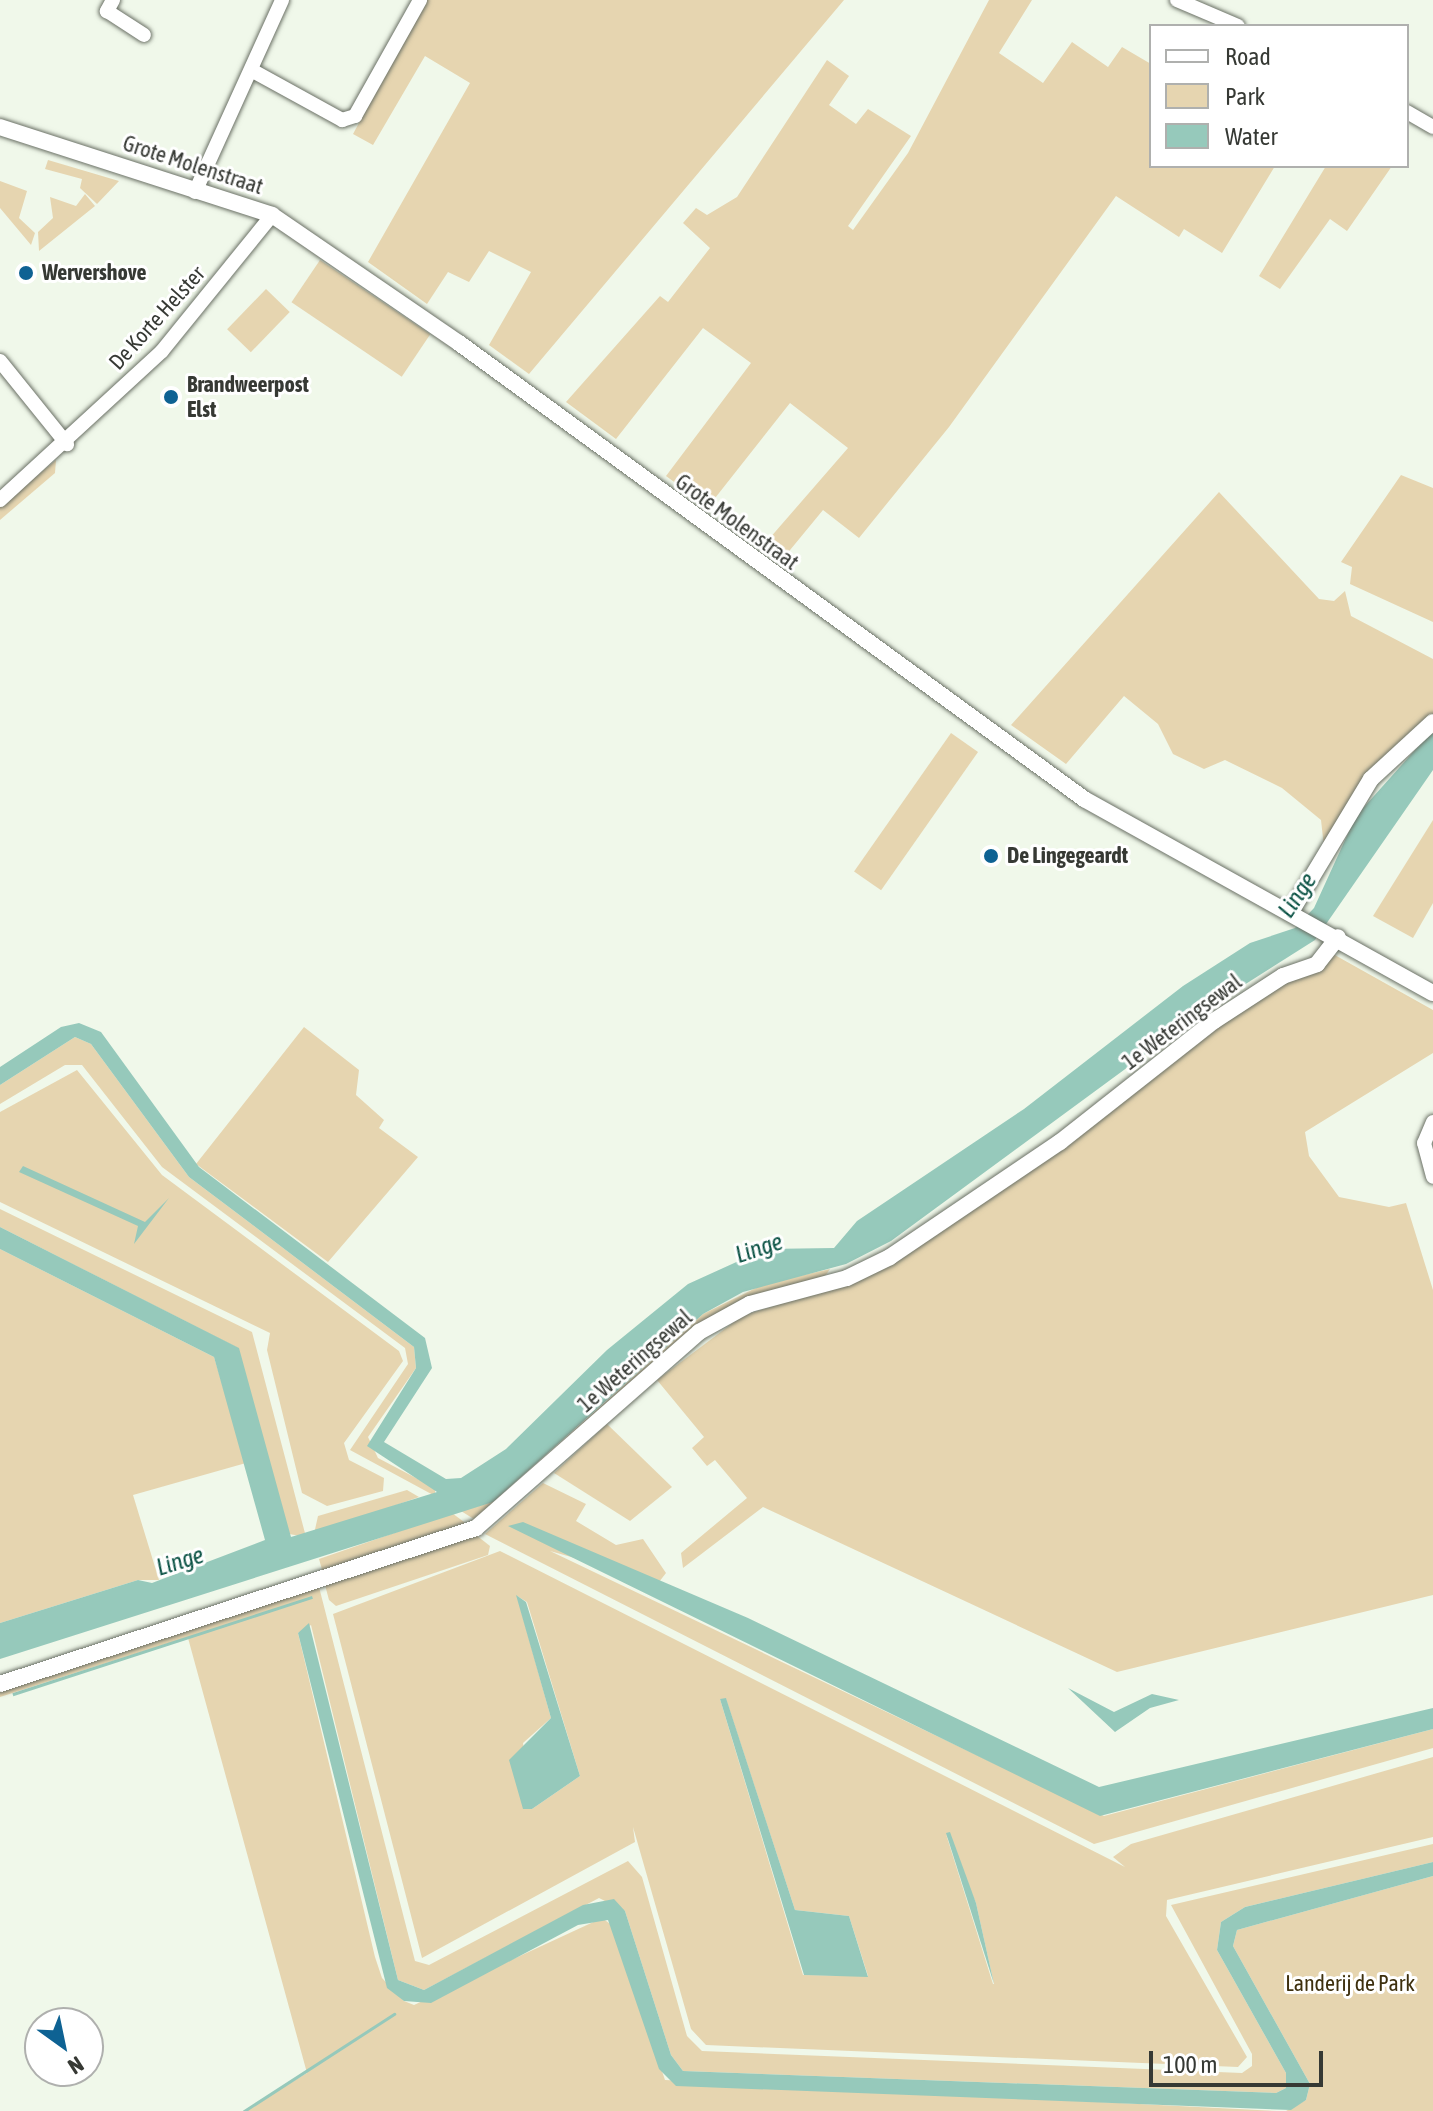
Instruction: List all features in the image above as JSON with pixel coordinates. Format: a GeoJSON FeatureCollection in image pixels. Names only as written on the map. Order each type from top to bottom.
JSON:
{"type":"FeatureCollection","features":[{"type":"Feature","properties":{"kind":"street"},"geometry":{"type":"LineString","coordinates":[[113,0],[107,11],[144,35]]}},
{"type":"Feature","properties":{"kind":"street"},"geometry":{"type":"LineString","coordinates":[[195,192],[253,71],[282,0]]}},
{"type":"Feature","properties":{"kind":"street"},"geometry":{"type":"LineString","coordinates":[[253,71],[342,120],[355,116],[420,0]]}},
{"type":"Feature","properties":{"kind":"street"},"geometry":{"type":"LineString","coordinates":[[1177,0],[1233,24]]}},
{"type":"Feature","properties":{"kind":"street"},"geometry":{"type":"LineString","coordinates":[[1409,113],[1433,127]]}},
{"type":"Feature","properties":{"kind":"street","name":"Grote Molenstraat"},"geometry":{"type":"LineString","coordinates":[[0,127],[272,215],[451,337],[1084,799],[1296,913],[1433,993]]}},
{"type":"Feature","properties":{"kind":"street","name":"De Korte Helster"},"geometry":{"type":"LineString","coordinates":[[0,500],[67,444],[162,351],[272,215]]}},
{"type":"Feature","properties":{"kind":"street"},"geometry":{"type":"LineString","coordinates":[[0,361],[67,444]]}},
{"type":"Feature","properties":{"kind":"street"},"geometry":{"type":"LineString","coordinates":[[1296,913],[1371,779],[1433,722]]}},
{"type":"Feature","properties":{"kind":"street","name":"1e Weteringsewal"},"geometry":{"type":"LineString","coordinates":[[0,1684],[476,1528],[699,1332],[750,1304],[847,1278],[890,1257],[1060,1142],[1214,1021],[1317,964],[1333,934]]}},
{"type":"Feature","properties":{"kind":"street"},"geometry":{"type":"LineString","coordinates":[[1433,1122],[1424,1143],[1433,1177]]}},
{"type":"Feature","properties":{"kind":"green space"},"geometry":{"type":"Polygon","coordinates":[[[425,0],[844,0],[529,374],[489,345],[531,272],[489,251],[469,282],[448,272],[427,304],[368,262],[470,83],[425,56],[373,145],[353,134],[425,0]]]}},
{"type":"Feature","properties":{"kind":"green space"},"geometry":{"type":"Polygon","coordinates":[[[989,0],[1032,0],[999,53],[1043,83],[1072,42],[1108,67],[1122,47],[1149,63],[1149,168],[1274,168],[1222,253],[1184,229],[1179,237],[1116,196],[949,427],[859,538],[823,510],[781,561],[762,547],[848,448],[790,403],[708,507],[666,476],[751,363],[703,328],[616,439],[566,402],[660,296],[668,302],[710,248],[683,223],[696,208],[707,215],[737,197],[827,60],[849,76],[829,105],[856,124],[868,109],[911,136],[848,226],[853,230],[908,153],[989,0]]]}},
{"type":"Feature","properties":{"kind":"green space"},"geometry":{"type":"Polygon","coordinates":[[[48,160],[119,181],[97,204],[80,188],[82,179],[45,169],[48,160]]]}},
{"type":"Feature","properties":{"kind":"green space"},"geometry":{"type":"Polygon","coordinates":[[[1325,168],[1391,168],[1347,231],[1330,219],[1280,289],[1259,276],[1325,168]]]}},
{"type":"Feature","properties":{"kind":"green space"},"geometry":{"type":"Polygon","coordinates":[[[0,181],[27,191],[19,218],[35,233],[31,245],[0,208],[0,181]]]}},
{"type":"Feature","properties":{"kind":"green space"},"geometry":{"type":"Polygon","coordinates":[[[85,194],[95,206],[39,251],[38,232],[53,218],[50,197],[76,206],[85,194]]]}},
{"type":"Feature","properties":{"kind":"green space"},"geometry":{"type":"Polygon","coordinates":[[[320,260],[430,334],[402,377],[291,302],[320,260]]]}},
{"type":"Feature","properties":{"kind":"green space"},"geometry":{"type":"Polygon","coordinates":[[[266,289],[290,312],[251,352],[227,329],[266,289]]]}},
{"type":"Feature","properties":{"kind":"green space"},"geometry":{"type":"Polygon","coordinates":[[[56,460],[55,473],[0,520],[0,507],[56,460]]]}},
{"type":"Feature","properties":{"kind":"green space"},"geometry":{"type":"Polygon","coordinates":[[[1401,475],[1433,488],[1433,622],[1350,584],[1352,567],[1341,562],[1401,475]]]}},
{"type":"Feature","properties":{"kind":"green space"},"geometry":{"type":"Polygon","coordinates":[[[1219,492],[1319,599],[1334,601],[1345,591],[1351,616],[1433,659],[1433,715],[1383,759],[1324,847],[1321,820],[1282,788],[1225,760],[1204,769],[1173,754],[1158,724],[1124,696],[1066,764],[1011,725],[1219,492]]]}},
{"type":"Feature","properties":{"kind":"green space"},"geometry":{"type":"Polygon","coordinates":[[[951,733],[978,752],[881,890],[854,871],[951,733]]]}},
{"type":"Feature","properties":{"kind":"green space"},"geometry":{"type":"Polygon","coordinates":[[[1433,820],[1433,903],[1413,938],[1373,916],[1433,820]]]}},
{"type":"Feature","properties":{"kind":"green space"},"geometry":{"type":"Polygon","coordinates":[[[1333,954],[1433,1010],[1433,1053],[1305,1132],[1309,1156],[1339,1197],[1389,1207],[1406,1203],[1433,1290],[1433,1595],[1117,1672],[763,1507],[683,1568],[681,1553],[747,1498],[715,1460],[707,1466],[692,1448],[704,1437],[657,1380],[742,1316],[857,1280],[1203,1036],[1333,954]]]}},
{"type":"Feature","properties":{"kind":"green space"},"geometry":{"type":"Polygon","coordinates":[[[304,1027],[359,1070],[356,1095],[384,1120],[379,1128],[418,1157],[328,1262],[196,1164],[304,1027]]]}},
{"type":"Feature","properties":{"kind":"green space"},"geometry":{"type":"Polygon","coordinates":[[[75,1037],[91,1044],[189,1177],[414,1347],[416,1368],[368,1437],[378,1458],[435,1488],[435,1496],[350,1450],[408,1364],[405,1348],[162,1167],[82,1065],[65,1065],[0,1104],[0,1085],[75,1037]]]}},
{"type":"Feature","properties":{"kind":"green space"},"geometry":{"type":"Polygon","coordinates":[[[77,1070],[162,1175],[399,1351],[403,1361],[344,1443],[349,1460],[384,1478],[383,1491],[327,1506],[302,1493],[267,1350],[270,1333],[0,1202],[0,1112],[77,1070]]]}},
{"type":"Feature","properties":{"kind":"green space"},"geometry":{"type":"Polygon","coordinates":[[[0,1209],[252,1332],[306,1537],[289,1534],[238,1348],[0,1227],[0,1209]]]}},
{"type":"Feature","properties":{"kind":"green space"},"geometry":{"type":"Polygon","coordinates":[[[0,1249],[214,1357],[246,1463],[133,1495],[159,1580],[138,1580],[0,1623],[0,1249]]]}},
{"type":"Feature","properties":{"kind":"green space"},"geometry":{"type":"Polygon","coordinates":[[[830,1269],[823,1279],[733,1305],[477,1521],[461,1511],[492,1502],[516,1483],[703,1314],[764,1284],[830,1269]]]}},
{"type":"Feature","properties":{"kind":"green space"},"geometry":{"type":"Polygon","coordinates":[[[607,1424],[672,1487],[630,1521],[554,1473],[607,1424]]]}},
{"type":"Feature","properties":{"kind":"green space"},"geometry":{"type":"Polygon","coordinates":[[[543,1483],[586,1504],[576,1521],[616,1545],[643,1539],[666,1573],[659,1582],[550,1551],[1104,1816],[1433,1729],[1433,1748],[1094,1844],[485,1534],[543,1483]]]}},
{"type":"Feature","properties":{"kind":"green space"},"geometry":{"type":"Polygon","coordinates":[[[407,1490],[419,1497],[314,1534],[318,1516],[407,1490]]]}},
{"type":"Feature","properties":{"kind":"green space"},"geometry":{"type":"Polygon","coordinates":[[[452,1513],[468,1525],[323,1573],[319,1559],[452,1513]]]}},
{"type":"Feature","properties":{"kind":"green space"},"geometry":{"type":"Polygon","coordinates":[[[476,1535],[490,1546],[488,1555],[336,1606],[329,1600],[325,1585],[476,1535]]]}},
{"type":"Feature","properties":{"kind":"green space"},"geometry":{"type":"Polygon","coordinates":[[[500,1551],[1125,1867],[1113,1857],[1131,1844],[1433,1757],[1433,1837],[1167,1900],[1166,1916],[1247,2057],[1238,2067],[706,2045],[691,2029],[633,1827],[635,1842],[422,1958],[333,1614],[500,1551]],[[517,1596],[551,1718],[523,1743],[532,1809],[580,1776],[527,1602],[517,1596]],[[720,1699],[803,1975],[868,1976],[849,1916],[795,1910],[726,1699],[720,1699]],[[946,1834],[993,1984],[976,1903],[946,1834]]]}},
{"type":"Feature","properties":{"kind":"green space"},"geometry":{"type":"Polygon","coordinates":[[[319,1587],[415,1961],[429,1965],[628,1861],[642,1877],[687,2036],[702,2051],[1242,2073],[1252,2066],[1252,2054],[1171,1905],[1433,1844],[1433,1862],[1245,1907],[1221,1922],[1217,1950],[1286,2073],[1286,2088],[1276,2093],[683,2071],[671,2055],[625,1911],[599,1898],[424,1990],[398,1980],[311,1625],[298,1633],[375,1957],[382,1978],[404,2001],[414,2005],[602,1918],[613,1926],[665,2080],[1277,2111],[244,2111],[307,2073],[188,1638],[313,1597],[0,1697],[0,1690],[319,1587]]]}},
{"type":"Feature","properties":{"kind":"green space","name":"Landerij de Park"},"geometry":{"type":"Polygon","coordinates":[[[1433,1876],[1433,2111],[1286,2111],[1306,2100],[1310,2084],[1233,1946],[1237,1930],[1433,1876]]]}},
{"type":"Feature","properties":{"kind":"water"},"geometry":{"type":"Polygon","coordinates":[[[1433,730],[1433,770],[1315,940],[1211,1006],[891,1241],[846,1264],[743,1292],[703,1314],[493,1502],[0,1659],[0,1623],[138,1580],[152,1583],[265,1540],[214,1357],[0,1249],[0,1227],[239,1348],[291,1537],[437,1492],[367,1446],[416,1368],[414,1347],[189,1177],[91,1044],[75,1037],[0,1085],[0,1067],[61,1027],[79,1023],[101,1032],[199,1167],[425,1338],[432,1368],[384,1442],[446,1479],[461,1478],[506,1449],[607,1350],[688,1284],[765,1249],[834,1248],[857,1221],[1024,1109],[1183,986],[1250,943],[1295,928],[1314,908],[1356,816],[1433,730]]]}},
{"type":"Feature","properties":{"kind":"water"},"geometry":{"type":"Polygon","coordinates":[[[23,1166],[145,1222],[169,1198],[134,1244],[138,1226],[19,1172],[23,1166]]]}},
{"type":"Feature","properties":{"kind":"water"},"geometry":{"type":"Polygon","coordinates":[[[523,1522],[748,1618],[1099,1787],[1433,1708],[1433,1729],[1100,1816],[508,1526],[523,1522]]]}},
{"type":"Feature","properties":{"kind":"water"},"geometry":{"type":"Polygon","coordinates":[[[516,1595],[526,1602],[580,1776],[532,1809],[523,1809],[509,1760],[551,1718],[516,1595]]]}},
{"type":"Feature","properties":{"kind":"water"},"geometry":{"type":"Polygon","coordinates":[[[312,1596],[313,1599],[13,1696],[12,1693],[312,1596]]]}},
{"type":"Feature","properties":{"kind":"water"},"geometry":{"type":"Polygon","coordinates":[[[309,1623],[398,1980],[424,1990],[583,1905],[614,1899],[625,1911],[671,2055],[683,2071],[1276,2093],[1286,2088],[1286,2073],[1217,1950],[1221,1922],[1245,1907],[1433,1862],[1433,1876],[1237,1930],[1233,1946],[1310,2084],[1306,2100],[1291,2110],[676,2086],[659,2069],[608,1920],[578,1925],[431,2003],[404,2001],[387,1988],[298,1633],[309,1623]]]}},
{"type":"Feature","properties":{"kind":"water"},"geometry":{"type":"Polygon","coordinates":[[[1068,1688],[1114,1712],[1152,1694],[1179,1700],[1150,1708],[1115,1732],[1068,1688]]]}},
{"type":"Feature","properties":{"kind":"water"},"geometry":{"type":"Polygon","coordinates":[[[726,1698],[795,1910],[849,1916],[868,1977],[804,1975],[720,1699],[726,1698]]]}},
{"type":"Feature","properties":{"kind":"water"},"geometry":{"type":"Polygon","coordinates":[[[950,1832],[976,1903],[994,1984],[946,1833],[950,1832]]]}},
{"type":"Feature","properties":{"kind":"waterway"},"geometry":{"type":"LineString","coordinates":[[244,2111],[394,2014]]}},
{"type":"Feature","properties":{"kind":"place","name":"Wervershove"},"geometry":{"type":"Point","coordinates":[26,273]}},
{"type":"Feature","properties":{"kind":"place","name":"Brandweerpost Elst"},"geometry":{"type":"Point","coordinates":[171,397]}},
{"type":"Feature","properties":{"kind":"place","name":"De Lingegeardt"},"geometry":{"type":"Point","coordinates":[991,856]}},
{"type":"Feature","properties":{"kind":"water label","name":"Linge"},"geometry":{"type":"Point","coordinates":[1297,895]}},
{"type":"Feature","properties":{"kind":"water label","name":"Linge"},"geometry":{"type":"Point","coordinates":[759,1248]}},
{"type":"Feature","properties":{"kind":"water label","name":"Linge"},"geometry":{"type":"Point","coordinates":[180,1561]}}]}
